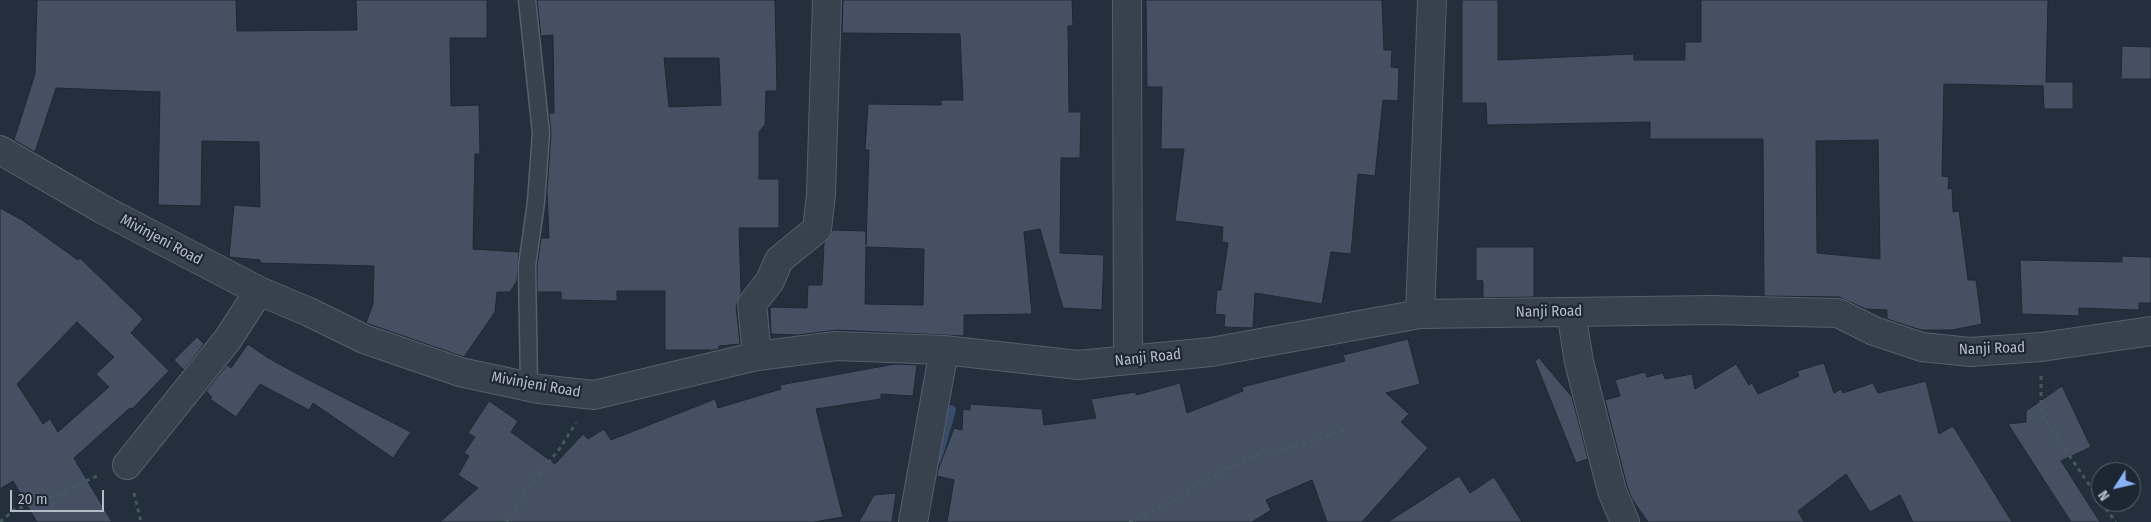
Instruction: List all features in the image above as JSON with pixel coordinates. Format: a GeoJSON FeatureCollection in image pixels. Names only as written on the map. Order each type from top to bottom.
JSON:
{"type":"FeatureCollection","features":[{"type":"Feature","properties":{"kind":"street"},"geometry":{"type":"LineString","coordinates":[[757,356],[752,304],[770,281],[779,260],[817,229],[821,195],[827,0]]}},
{"type":"Feature","properties":{"kind":"street"},"geometry":{"type":"LineString","coordinates":[[1127,0],[1128,360]]}},
{"type":"Feature","properties":{"kind":"street"},"geometry":{"type":"LineString","coordinates":[[1420,314],[1432,0]]}},
{"type":"Feature","properties":{"kind":"street","name":"Mivinjeni Road"},"geometry":{"type":"LineString","coordinates":[[0,150],[102,209],[259,292],[309,312],[364,339],[460,372],[529,386],[594,395],[757,356],[836,346],[944,350]]}},
{"type":"Feature","properties":{"kind":"street"},"geometry":{"type":"LineString","coordinates":[[127,465],[228,339],[259,292]]}},
{"type":"Feature","properties":{"kind":"street","name":"Nanji Road"},"geometry":{"type":"LineString","coordinates":[[944,350],[1078,365],[1211,352],[1420,314],[1711,310],[1838,313],[1874,331],[1922,347],[1970,352],[2041,347],[2151,331]]}},
{"type":"Feature","properties":{"kind":"street"},"geometry":{"type":"LineString","coordinates":[[1571,312],[1579,362],[1612,491],[1625,522]]}},
{"type":"Feature","properties":{"kind":"street"},"geometry":{"type":"LineString","coordinates":[[913,522],[944,350]]}},
{"type":"Feature","properties":{"kind":"lane"},"geometry":{"type":"LineString","coordinates":[[527,0],[541,133],[536,202],[527,266],[529,386]]}},
{"type":"Feature","properties":{"kind":"path"},"geometry":{"type":"LineString","coordinates":[[2041,347],[2041,414],[2091,487]]}},
{"type":"Feature","properties":{"kind":"path"},"geometry":{"type":"LineString","coordinates":[[508,522],[526,491],[560,448],[594,395]]}},
{"type":"Feature","properties":{"kind":"path"},"geometry":{"type":"LineString","coordinates":[[1129,522],[1177,499],[1195,486],[1255,455],[1307,443],[1349,428]]}},
{"type":"Feature","properties":{"kind":"path"},"geometry":{"type":"LineString","coordinates":[[0,522],[14,510],[52,497],[85,480],[127,465]]}},
{"type":"Feature","properties":{"kind":"building"},"geometry":{"type":"Polygon","coordinates":[[[37,0],[236,0],[237,31],[357,30],[356,0],[487,0],[487,38],[450,38],[451,106],[479,105],[480,154],[475,154],[473,249],[519,252],[517,281],[510,292],[497,292],[495,312],[464,357],[366,323],[373,304],[374,266],[260,263],[260,260],[229,257],[234,205],[260,207],[259,142],[202,141],[201,206],[158,205],[160,92],[56,88],[35,152],[14,140],[35,74],[37,0]]]}},
{"type":"Feature","properties":{"kind":"building"},"geometry":{"type":"Polygon","coordinates":[[[537,0],[775,0],[777,91],[766,91],[765,125],[759,132],[759,179],[779,179],[779,228],[739,228],[741,293],[736,306],[740,344],[719,346],[719,349],[715,350],[665,350],[665,291],[617,291],[617,301],[561,300],[561,292],[537,292],[537,267],[541,238],[549,238],[547,191],[551,134],[549,113],[554,113],[553,35],[541,36],[537,0]],[[664,58],[669,107],[721,105],[719,58],[664,58]]]}},
{"type":"Feature","properties":{"kind":"building"},"geometry":{"type":"Polygon","coordinates":[[[843,0],[1072,0],[1073,26],[1068,26],[1069,112],[1081,112],[1080,158],[1061,158],[1060,253],[1104,255],[1102,310],[1063,308],[1040,229],[1024,232],[1032,314],[964,315],[964,336],[837,330],[798,335],[771,334],[770,307],[807,308],[808,285],[822,285],[824,243],[833,230],[866,231],[866,245],[869,150],[865,150],[868,104],[941,105],[941,100],[963,100],[960,34],[842,33],[843,0]],[[866,247],[865,304],[923,305],[924,249],[866,247]]]}},
{"type":"Feature","properties":{"kind":"building"},"geometry":{"type":"Polygon","coordinates":[[[1146,0],[1382,0],[1384,50],[1392,50],[1391,67],[1399,68],[1398,101],[1383,100],[1375,176],[1358,174],[1351,254],[1331,252],[1322,304],[1255,293],[1253,328],[1224,327],[1225,315],[1215,314],[1217,290],[1221,290],[1228,243],[1222,242],[1223,227],[1175,221],[1184,149],[1161,149],[1162,87],[1147,87],[1146,0]]]}},
{"type":"Feature","properties":{"kind":"building"},"geometry":{"type":"Polygon","coordinates":[[[1462,0],[1498,0],[1498,60],[1634,54],[1634,60],[1685,60],[1685,42],[1701,42],[1701,0],[2048,0],[2046,82],[2073,82],[2073,109],[2044,109],[2043,86],[1944,84],[1942,176],[1949,177],[1948,189],[1952,188],[1953,212],[1959,211],[1968,280],[1976,280],[1982,324],[1952,330],[1921,330],[1887,319],[1887,310],[1866,309],[1839,297],[1764,296],[1763,139],[1650,139],[1650,122],[1487,125],[1486,103],[1462,103],[1462,0]],[[1878,140],[1816,141],[1817,253],[1880,259],[1878,140]]]}},
{"type":"Feature","properties":{"kind":"building"},"geometry":{"type":"Polygon","coordinates":[[[2122,46],[2151,47],[2151,79],[2121,79],[2122,46]]]}},
{"type":"Feature","properties":{"kind":"building"},"geometry":{"type":"Polygon","coordinates":[[[0,208],[22,220],[78,260],[80,258],[143,319],[131,333],[169,371],[132,409],[130,408],[74,458],[112,522],[37,522],[13,481],[0,489],[0,208]],[[77,322],[17,384],[43,424],[50,419],[58,432],[109,387],[96,374],[114,357],[77,322]]]}},
{"type":"Feature","properties":{"kind":"building"},"geometry":{"type":"Polygon","coordinates":[[[1476,247],[1534,247],[1534,297],[1483,298],[1483,281],[1476,280],[1476,247]]]}},
{"type":"Feature","properties":{"kind":"building"},"geometry":{"type":"Polygon","coordinates":[[[2122,256],[2151,257],[2151,303],[2139,303],[2139,310],[2079,308],[2079,316],[2022,314],[2020,260],[2122,262],[2122,256]]]}},
{"type":"Feature","properties":{"kind":"building"},"geometry":{"type":"Polygon","coordinates":[[[197,337],[204,344],[184,370],[174,360],[197,337]]]}},
{"type":"Feature","properties":{"kind":"building"},"geometry":{"type":"Polygon","coordinates":[[[1408,339],[1420,384],[1386,393],[1409,414],[1401,422],[1428,448],[1362,522],[1327,522],[1312,480],[1266,500],[1271,510],[1252,522],[947,522],[954,480],[937,476],[938,470],[954,428],[962,430],[963,409],[970,410],[970,404],[1042,409],[1044,425],[1096,418],[1091,399],[1136,392],[1136,395],[1180,383],[1187,413],[1243,391],[1242,387],[1345,361],[1343,355],[1408,339]]]}},
{"type":"Feature","properties":{"kind":"building"},"geometry":{"type":"Polygon","coordinates":[[[248,344],[268,358],[305,378],[411,432],[393,458],[313,403],[309,410],[260,384],[236,417],[210,399],[212,397],[206,391],[227,365],[231,368],[248,344]]]}},
{"type":"Feature","properties":{"kind":"building"},"geometry":{"type":"Polygon","coordinates":[[[1539,358],[1572,397],[1588,459],[1576,463],[1535,361],[1539,358]]]}},
{"type":"Feature","properties":{"kind":"building"},"geometry":{"type":"Polygon","coordinates":[[[1824,363],[1834,393],[1841,389],[1843,393],[1873,383],[1878,393],[1926,381],[1939,434],[1953,426],[2012,522],[1913,522],[1900,495],[1870,512],[1846,474],[1798,511],[1804,522],[1648,522],[1632,499],[1627,486],[1605,400],[1620,396],[1615,380],[1645,372],[1647,377],[1663,373],[1665,379],[1692,374],[1695,389],[1736,364],[1749,385],[1752,383],[1758,394],[1799,376],[1797,371],[1824,363]]]}},
{"type":"Feature","properties":{"kind":"building"},"geometry":{"type":"Polygon","coordinates":[[[895,364],[917,365],[913,396],[881,394],[881,399],[816,409],[843,517],[814,522],[440,522],[478,488],[458,475],[469,456],[464,453],[475,437],[468,433],[489,401],[518,421],[511,432],[555,464],[583,434],[588,439],[604,429],[611,440],[715,399],[718,408],[781,389],[780,385],[895,364]]]}},
{"type":"Feature","properties":{"kind":"building"},"geometry":{"type":"Polygon","coordinates":[[[2062,386],[2091,447],[2061,461],[2091,508],[2091,512],[2094,512],[2100,522],[2071,522],[2008,424],[2026,422],[2026,411],[2062,386]]]}},
{"type":"Feature","properties":{"kind":"building"},"geometry":{"type":"Polygon","coordinates":[[[1459,476],[1470,493],[1494,477],[1522,522],[1388,522],[1459,476]]]}},
{"type":"Feature","properties":{"kind":"building"},"geometry":{"type":"Polygon","coordinates":[[[896,493],[892,522],[859,522],[874,495],[896,493]]]}},
{"type":"Feature","properties":{"kind":"waterway"},"geometry":{"type":"LineString","coordinates":[[937,459],[951,410]]}}]}
